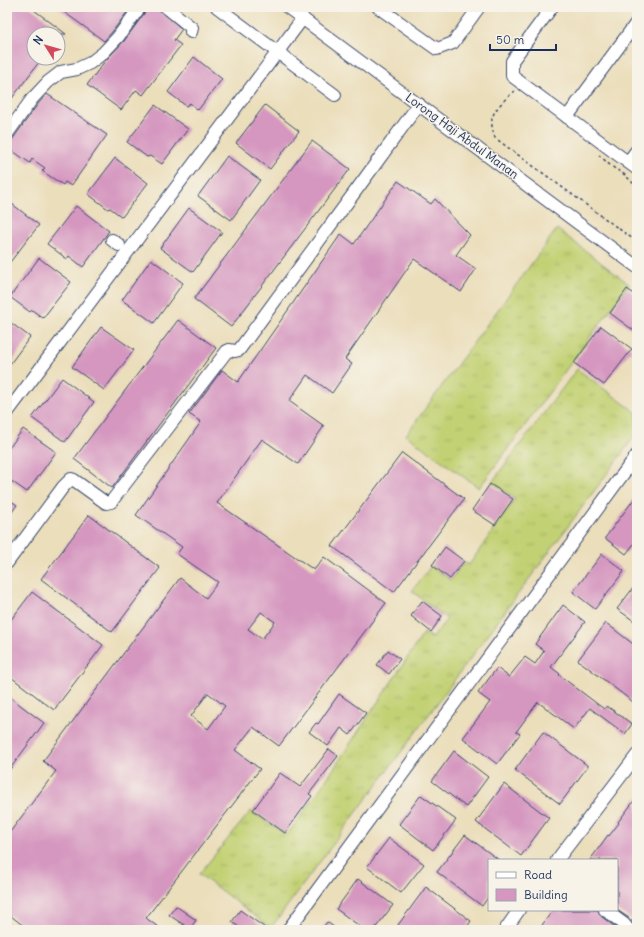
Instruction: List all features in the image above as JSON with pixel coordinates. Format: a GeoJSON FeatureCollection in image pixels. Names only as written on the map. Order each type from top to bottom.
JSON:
{"type":"FeatureCollection","features":[{"type":"Feature","properties":{"kind":"street"},"geometry":{"type":"LineString","coordinates":[[7,134],[32,99],[48,82],[61,72],[77,69],[90,63],[103,53],[118,37],[140,7]]}},
{"type":"Feature","properties":{"kind":"street"},"geometry":{"type":"LineString","coordinates":[[166,7],[192,28],[191,32]]}},
{"type":"Feature","properties":{"kind":"street"},"geometry":{"type":"LineString","coordinates":[[217,7],[335,94]]}},
{"type":"Feature","properties":{"kind":"street","name":"Lorong Haji Abdul Manan"},"geometry":{"type":"LineString","coordinates":[[287,7],[637,267]]}},
{"type":"Feature","properties":{"kind":"street"},"geometry":{"type":"LineString","coordinates":[[379,7],[437,49],[453,43],[479,7]]}},
{"type":"Feature","properties":{"kind":"street"},"geometry":{"type":"LineString","coordinates":[[552,7],[512,61],[512,76],[632,166],[637,150]]}},
{"type":"Feature","properties":{"kind":"street"},"geometry":{"type":"LineString","coordinates":[[7,413],[302,18]]}},
{"type":"Feature","properties":{"kind":"street"},"geometry":{"type":"LineString","coordinates":[[567,117],[637,22]]}},
{"type":"Feature","properties":{"kind":"street"},"geometry":{"type":"LineString","coordinates":[[7,563],[63,487],[71,479],[106,503],[111,502],[227,351],[239,350],[419,104]]}},
{"type":"Feature","properties":{"kind":"street"},"geometry":{"type":"LineString","coordinates":[[288,930],[637,454]]}},
{"type":"Feature","properties":{"kind":"street"},"geometry":{"type":"LineString","coordinates":[[558,859],[637,755]]}},
{"type":"Feature","properties":{"kind":"street"},"geometry":{"type":"LineString","coordinates":[[505,930],[519,911]]}},
{"type":"Feature","properties":{"kind":"street"},"geometry":{"type":"LineString","coordinates":[[606,911],[624,924],[629,930]]}},
{"type":"Feature","properties":{"kind":"path"},"geometry":{"type":"LineString","coordinates":[[517,90],[506,98],[492,117],[492,127],[495,138],[637,242]]}},
{"type":"Feature","properties":{"kind":"green space"},"geometry":{"type":"Polygon","coordinates":[[[557,229],[629,284],[479,488],[406,435],[557,229]]]}},
{"type":"Feature","properties":{"kind":"green space"},"geometry":{"type":"Polygon","coordinates":[[[577,369],[637,413],[637,433],[271,928],[199,874],[251,811],[287,835],[314,798],[424,633],[432,638],[447,619],[412,591],[431,566],[451,580],[464,562],[469,565],[515,499],[492,482],[577,369]]]}},
{"type":"Feature","properties":{"kind":"building"},"geometry":{"type":"Polygon","coordinates":[[[7,7],[30,7],[55,26],[26,26],[26,66],[36,66],[7,105],[7,7]]]}},
{"type":"Feature","properties":{"kind":"building"},"geometry":{"type":"Polygon","coordinates":[[[57,7],[131,7],[104,41],[57,7]]]}},
{"type":"Feature","properties":{"kind":"building"},"geometry":{"type":"Polygon","coordinates":[[[147,7],[156,7],[182,29],[174,40],[181,45],[143,95],[136,90],[121,110],[87,85],[105,61],[124,41],[146,11],[147,7]]]}},
{"type":"Feature","properties":{"kind":"building"},"geometry":{"type":"Polygon","coordinates":[[[194,57],[222,79],[198,110],[190,103],[186,106],[168,92],[194,57]]]}},
{"type":"Feature","properties":{"kind":"building"},"geometry":{"type":"Polygon","coordinates":[[[47,94],[107,135],[71,186],[65,182],[63,185],[42,171],[45,168],[32,159],[30,163],[7,147],[47,94]]]}},
{"type":"Feature","properties":{"kind":"building"},"geometry":{"type":"Polygon","coordinates":[[[155,105],[188,129],[162,164],[150,156],[147,157],[127,142],[155,105]]]}},
{"type":"Feature","properties":{"kind":"building"},"geometry":{"type":"Polygon","coordinates":[[[265,105],[299,131],[270,169],[236,143],[265,105]]]}},
{"type":"Feature","properties":{"kind":"building"},"geometry":{"type":"Polygon","coordinates":[[[312,141],[350,169],[231,327],[194,299],[312,141]]]}},
{"type":"Feature","properties":{"kind":"building"},"geometry":{"type":"Polygon","coordinates":[[[227,156],[260,180],[231,220],[198,196],[227,156]]]}},
{"type":"Feature","properties":{"kind":"building"},"geometry":{"type":"Polygon","coordinates":[[[115,158],[148,183],[122,217],[110,208],[108,209],[88,194],[115,158]]]}},
{"type":"Feature","properties":{"kind":"building"},"geometry":{"type":"Polygon","coordinates":[[[398,181],[431,204],[435,199],[470,235],[456,255],[476,269],[461,292],[414,259],[345,359],[352,364],[332,393],[307,375],[289,401],[324,426],[298,464],[262,439],[217,503],[314,570],[324,557],[386,603],[279,746],[253,727],[235,750],[260,769],[146,918],[162,930],[29,930],[7,913],[7,836],[56,771],[43,761],[180,578],[206,598],[218,582],[177,554],[182,547],[136,515],[201,422],[189,414],[222,370],[238,382],[341,234],[354,244],[398,181]],[[261,612],[248,629],[262,639],[275,622],[261,612]],[[208,693],[191,716],[208,729],[225,706],[208,693]]]}},
{"type":"Feature","properties":{"kind":"building"},"geometry":{"type":"Polygon","coordinates":[[[7,200],[39,225],[7,266],[7,200]]]}},
{"type":"Feature","properties":{"kind":"building"},"geometry":{"type":"Polygon","coordinates":[[[76,206],[109,231],[83,267],[69,256],[67,259],[47,244],[76,206]]]}},
{"type":"Feature","properties":{"kind":"building"},"geometry":{"type":"Polygon","coordinates":[[[189,208],[222,232],[193,272],[160,248],[189,208]]]}},
{"type":"Feature","properties":{"kind":"building"},"geometry":{"type":"Polygon","coordinates":[[[39,258],[71,282],[43,318],[32,310],[30,312],[10,297],[39,258]]]}},
{"type":"Feature","properties":{"kind":"building"},"geometry":{"type":"Polygon","coordinates":[[[151,259],[183,283],[154,323],[122,300],[151,259]]]}},
{"type":"Feature","properties":{"kind":"building"},"geometry":{"type":"Polygon","coordinates":[[[627,289],[637,296],[637,333],[610,313],[627,289]]]}},
{"type":"Feature","properties":{"kind":"building"},"geometry":{"type":"Polygon","coordinates":[[[7,320],[30,337],[7,368],[7,320]]]}},
{"type":"Feature","properties":{"kind":"building"},"geometry":{"type":"Polygon","coordinates":[[[178,320],[216,348],[112,488],[74,459],[178,320]]]}},
{"type":"Feature","properties":{"kind":"building"},"geometry":{"type":"Polygon","coordinates":[[[601,326],[632,349],[604,385],[574,363],[601,326]]]}},
{"type":"Feature","properties":{"kind":"building"},"geometry":{"type":"Polygon","coordinates":[[[101,327],[134,350],[104,390],[72,367],[101,327]]]}},
{"type":"Feature","properties":{"kind":"building"},"geometry":{"type":"Polygon","coordinates":[[[62,378],[94,402],[65,442],[32,418],[62,378]]]}},
{"type":"Feature","properties":{"kind":"building"},"geometry":{"type":"Polygon","coordinates":[[[23,429],[56,452],[27,492],[7,478],[7,451],[23,429]]]}},
{"type":"Feature","properties":{"kind":"building"},"geometry":{"type":"Polygon","coordinates":[[[402,453],[464,499],[394,592],[332,546],[402,453]]]}},
{"type":"Feature","properties":{"kind":"building"},"geometry":{"type":"Polygon","coordinates":[[[490,484],[513,499],[495,525],[472,510],[490,484]]]}},
{"type":"Feature","properties":{"kind":"building"},"geometry":{"type":"Polygon","coordinates":[[[637,495],[637,540],[626,554],[605,538],[637,495]]]}},
{"type":"Feature","properties":{"kind":"building"},"geometry":{"type":"Polygon","coordinates":[[[7,498],[17,505],[7,519],[7,498]]]}},
{"type":"Feature","properties":{"kind":"building"},"geometry":{"type":"Polygon","coordinates":[[[89,515],[160,568],[112,632],[41,579],[89,515]]]}},
{"type":"Feature","properties":{"kind":"building"},"geometry":{"type":"Polygon","coordinates":[[[445,547],[464,561],[450,579],[432,565],[445,547]]]}},
{"type":"Feature","properties":{"kind":"building"},"geometry":{"type":"Polygon","coordinates":[[[602,554],[624,571],[595,609],[573,592],[602,554]]]}},
{"type":"Feature","properties":{"kind":"building"},"geometry":{"type":"Polygon","coordinates":[[[637,583],[637,623],[617,609],[637,583]]]}},
{"type":"Feature","properties":{"kind":"building"},"geometry":{"type":"Polygon","coordinates":[[[32,592],[103,645],[54,710],[7,674],[7,625],[32,592]]]}},
{"type":"Feature","properties":{"kind":"building"},"geometry":{"type":"Polygon","coordinates":[[[422,601],[442,616],[431,632],[411,616],[422,601]]]}},
{"type":"Feature","properties":{"kind":"building"},"geometry":{"type":"Polygon","coordinates":[[[563,605],[585,622],[551,667],[560,674],[559,675],[604,709],[607,706],[632,724],[625,734],[590,708],[574,729],[538,702],[516,732],[520,734],[497,764],[463,738],[490,702],[478,693],[497,668],[509,677],[525,657],[535,664],[544,651],[535,644],[563,605]]]}},
{"type":"Feature","properties":{"kind":"building"},"geometry":{"type":"Polygon","coordinates":[[[606,623],[637,647],[637,705],[578,660],[606,623]]]}},
{"type":"Feature","properties":{"kind":"building"},"geometry":{"type":"Polygon","coordinates":[[[388,650],[400,659],[389,674],[377,665],[388,650]]]}},
{"type":"Feature","properties":{"kind":"building"},"geometry":{"type":"Polygon","coordinates":[[[339,694],[366,713],[350,735],[341,728],[328,746],[309,732],[316,723],[318,724],[339,694]]]}},
{"type":"Feature","properties":{"kind":"building"},"geometry":{"type":"Polygon","coordinates":[[[7,695],[44,723],[7,773],[7,695]]]}},
{"type":"Feature","properties":{"kind":"building"},"geometry":{"type":"Polygon","coordinates":[[[543,732],[588,766],[560,804],[515,770],[543,732]]]}},
{"type":"Feature","properties":{"kind":"building"},"geometry":{"type":"Polygon","coordinates":[[[329,749],[338,756],[309,794],[312,796],[285,833],[253,810],[280,773],[300,787],[329,749]]]}},
{"type":"Feature","properties":{"kind":"building"},"geometry":{"type":"Polygon","coordinates":[[[454,751],[488,777],[466,807],[432,781],[454,751]]]}},
{"type":"Feature","properties":{"kind":"building"},"geometry":{"type":"Polygon","coordinates":[[[504,784],[549,818],[521,856],[476,822],[504,784]]]}},
{"type":"Feature","properties":{"kind":"building"},"geometry":{"type":"Polygon","coordinates":[[[421,795],[456,820],[433,850],[399,824],[421,795]]]}},
{"type":"Feature","properties":{"kind":"building"},"geometry":{"type":"Polygon","coordinates":[[[637,797],[637,927],[629,918],[618,911],[618,859],[591,859],[608,835],[609,836],[619,823],[618,822],[637,797]]]}},
{"type":"Feature","properties":{"kind":"building"},"geometry":{"type":"Polygon","coordinates":[[[465,835],[498,859],[488,859],[488,897],[482,906],[437,872],[465,835]]]}},
{"type":"Feature","properties":{"kind":"building"},"geometry":{"type":"Polygon","coordinates":[[[389,838],[424,864],[401,893],[367,867],[389,838]]]}},
{"type":"Feature","properties":{"kind":"building"},"geometry":{"type":"Polygon","coordinates":[[[358,879],[393,905],[374,930],[365,930],[336,909],[358,879]]]}},
{"type":"Feature","properties":{"kind":"building"},"geometry":{"type":"Polygon","coordinates":[[[426,887],[471,921],[465,930],[405,930],[398,925],[426,887]]]}},
{"type":"Feature","properties":{"kind":"building"},"geometry":{"type":"Polygon","coordinates":[[[176,906],[196,920],[190,929],[169,915],[176,906]]]}},
{"type":"Feature","properties":{"kind":"building"},"geometry":{"type":"Polygon","coordinates":[[[240,910],[268,930],[243,930],[232,922],[240,910]]]}},
{"type":"Feature","properties":{"kind":"building"},"geometry":{"type":"Polygon","coordinates":[[[552,911],[598,911],[601,916],[619,930],[548,930],[542,925],[552,911]]]}},
{"type":"Feature","properties":{"kind":"building"},"geometry":{"type":"Polygon","coordinates":[[[327,922],[338,930],[321,930],[327,922]]]}}]}
